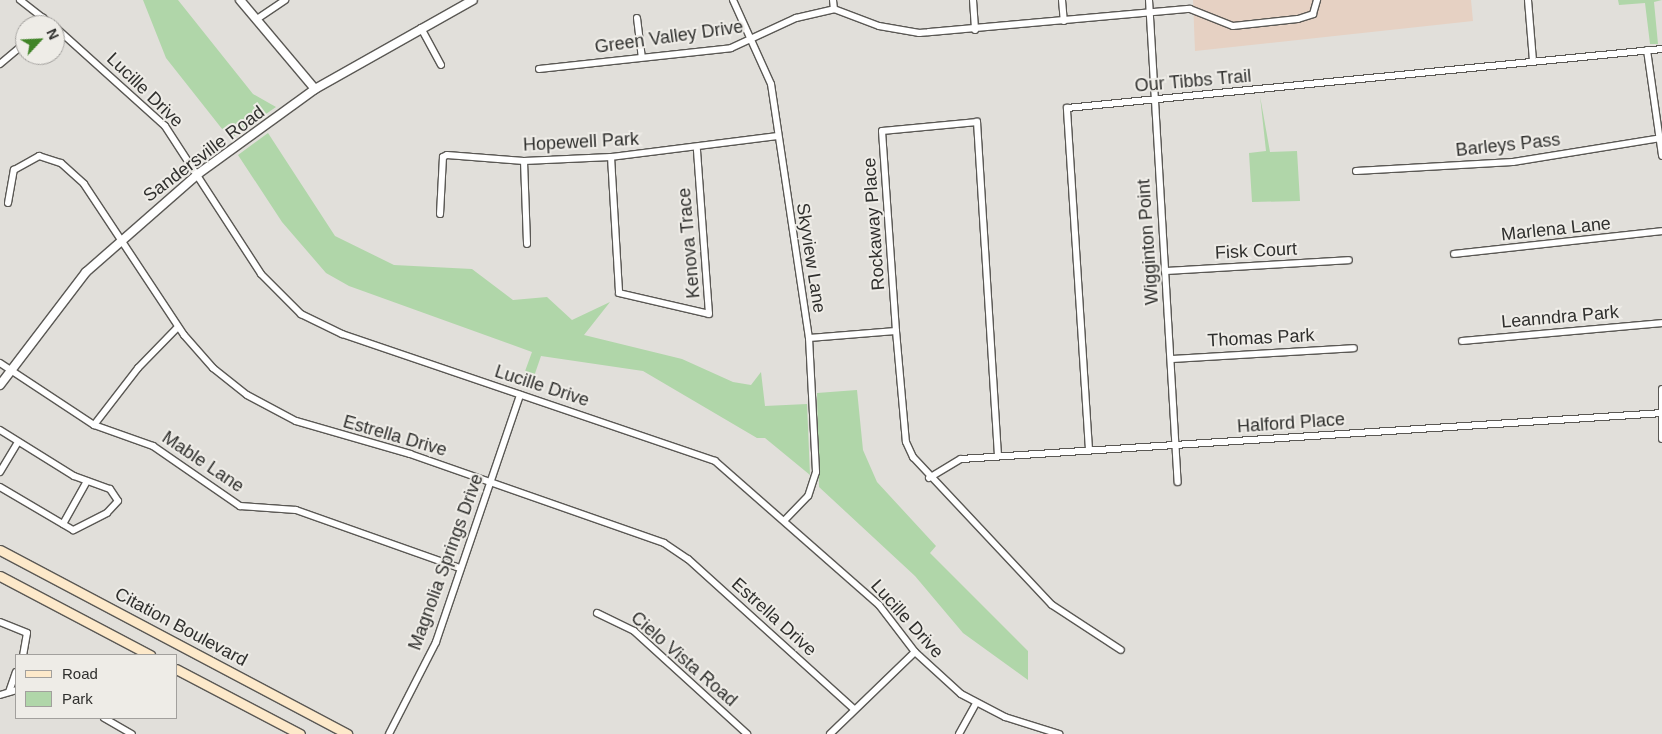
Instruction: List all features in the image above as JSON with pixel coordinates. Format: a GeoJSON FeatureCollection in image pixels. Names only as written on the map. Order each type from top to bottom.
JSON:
{"type":"FeatureCollection","features":[{"type":"Feature","properties":{"kind":"main road","name":"Citation Boulevard"},"geometry":{"type":"LineString","coordinates":[[0,550],[347,734]]}},
{"type":"Feature","properties":{"kind":"main road"},"geometry":{"type":"LineString","coordinates":[[0,576],[148,654]]}},
{"type":"Feature","properties":{"kind":"main road"},"geometry":{"type":"LineString","coordinates":[[178,670],[300,734]]}},
{"type":"Feature","properties":{"kind":"street","name":"Lucille Drive"},"geometry":{"type":"LineString","coordinates":[[20,0],[39,15]]}},
{"type":"Feature","properties":{"kind":"street"},"geometry":{"type":"LineString","coordinates":[[240,0],[315,89]]}},
{"type":"Feature","properties":{"kind":"street"},"geometry":{"type":"LineString","coordinates":[[257,19],[285,0]]}},
{"type":"Feature","properties":{"kind":"street","name":"Sandersville Road"},"geometry":{"type":"LineString","coordinates":[[0,385],[59,302],[120,238],[198,174],[315,89],[473,0]]}},
{"type":"Feature","properties":{"kind":"street","name":"Skyview Lane"},"geometry":{"type":"LineString","coordinates":[[733,0],[754,41],[770,84],[809,338],[816,472],[808,496],[785,520]]}},
{"type":"Feature","properties":{"kind":"street"},"geometry":{"type":"LineString","coordinates":[[833,0],[834,9],[909,32],[976,30],[1190,9],[1233,26],[1298,19],[1313,14],[1317,0]]}},
{"type":"Feature","properties":{"kind":"street"},"geometry":{"type":"LineString","coordinates":[[973,0],[976,30]]}},
{"type":"Feature","properties":{"kind":"street"},"geometry":{"type":"LineString","coordinates":[[1062,0],[1064,21]]}},
{"type":"Feature","properties":{"kind":"street","name":"Wigginton Point"},"geometry":{"type":"LineString","coordinates":[[1148,0],[1178,482]]}},
{"type":"Feature","properties":{"kind":"street"},"geometry":{"type":"LineString","coordinates":[[1528,0],[1533,61]]}},
{"type":"Feature","properties":{"kind":"street","name":"Green Valley Drive"},"geometry":{"type":"LineString","coordinates":[[539,69],[731,48],[754,41],[796,18],[834,9]]}},
{"type":"Feature","properties":{"kind":"street"},"geometry":{"type":"LineString","coordinates":[[637,18],[642,57]]}},
{"type":"Feature","properties":{"kind":"street"},"geometry":{"type":"LineString","coordinates":[[421,28],[441,65]]}},
{"type":"Feature","properties":{"kind":"street","name":"Lucille Drive"},"geometry":{"type":"LineString","coordinates":[[65,36],[147,107],[198,174],[261,274],[301,314],[342,334],[715,462],[785,520],[879,605],[915,652],[976,703],[1059,734]]}},
{"type":"Feature","properties":{"kind":"street","name":"Our Tibbs Trail"},"geometry":{"type":"LineString","coordinates":[[1089,450],[1067,108],[1662,49]]}},
{"type":"Feature","properties":{"kind":"street"},"geometry":{"type":"LineString","coordinates":[[1647,50],[1661,138],[1662,156]]}},
{"type":"Feature","properties":{"kind":"street"},"geometry":{"type":"LineString","coordinates":[[0,64],[15,51]]}},
{"type":"Feature","properties":{"kind":"street","name":"Rockaway Place"},"geometry":{"type":"LineString","coordinates":[[998,456],[977,122],[882,131],[896,332],[906,442],[929,478],[1058,610],[1122,650]]}},
{"type":"Feature","properties":{"kind":"street","name":"Hopewell Park"},"geometry":{"type":"LineString","coordinates":[[440,214],[442,157],[524,161],[611,157],[697,149],[777,136]]}},
{"type":"Feature","properties":{"kind":"street","name":"Barleys Pass"},"geometry":{"type":"LineString","coordinates":[[1356,171],[1513,162],[1661,138]]}},
{"type":"Feature","properties":{"kind":"street","name":"Kenova Trace"},"geometry":{"type":"LineString","coordinates":[[611,157],[619,293],[709,314],[697,149]]}},
{"type":"Feature","properties":{"kind":"street","name":"Estrella Drive"},"geometry":{"type":"LineString","coordinates":[[8,202],[14,170],[38,156],[51,158],[84,184],[178,328],[230,383],[271,409],[345,438],[390,447],[633,530],[676,550],[854,709]]}},
{"type":"Feature","properties":{"kind":"street"},"geometry":{"type":"LineString","coordinates":[[524,161],[527,244]]}},
{"type":"Feature","properties":{"kind":"street","name":"Marlena Lane"},"geometry":{"type":"LineString","coordinates":[[1454,254],[1662,232]]}},
{"type":"Feature","properties":{"kind":"street","name":"Fisk Court"},"geometry":{"type":"LineString","coordinates":[[1165,271],[1349,260]]}},
{"type":"Feature","properties":{"kind":"street","name":"Leanndra Park"},"geometry":{"type":"LineString","coordinates":[[1462,341],[1662,323]]}},
{"type":"Feature","properties":{"kind":"street"},"geometry":{"type":"LineString","coordinates":[[94,425],[138,368],[178,328]]}},
{"type":"Feature","properties":{"kind":"street"},"geometry":{"type":"LineString","coordinates":[[809,338],[896,332]]}},
{"type":"Feature","properties":{"kind":"street","name":"Thomas Park"},"geometry":{"type":"LineString","coordinates":[[1171,359],[1354,348]]}},
{"type":"Feature","properties":{"kind":"street","name":"Mable Lane"},"geometry":{"type":"LineString","coordinates":[[0,363],[94,425],[153,446],[240,506],[296,510],[460,568]]}},
{"type":"Feature","properties":{"kind":"street"},"geometry":{"type":"LineString","coordinates":[[1662,389],[1662,439]]}},
{"type":"Feature","properties":{"kind":"street","name":"Magnolia Springs Drive"},"geometry":{"type":"LineString","coordinates":[[389,734],[436,642],[460,568],[492,482],[520,395]]}},
{"type":"Feature","properties":{"kind":"street","name":"Halford Place"},"geometry":{"type":"LineString","coordinates":[[929,478],[961,459],[1661,413]]}},
{"type":"Feature","properties":{"kind":"street"},"geometry":{"type":"LineString","coordinates":[[0,430],[87,481],[116,494],[114,508],[73,530],[0,487]]}},
{"type":"Feature","properties":{"kind":"street"},"geometry":{"type":"LineString","coordinates":[[0,472],[18,442]]}},
{"type":"Feature","properties":{"kind":"street"},"geometry":{"type":"LineString","coordinates":[[63,524],[87,481]]}},
{"type":"Feature","properties":{"kind":"street","name":"Cielo Vista Road"},"geometry":{"type":"LineString","coordinates":[[597,613],[626,625],[748,734]]}},
{"type":"Feature","properties":{"kind":"street"},"geometry":{"type":"LineString","coordinates":[[0,622],[27,633],[22,654]]}},
{"type":"Feature","properties":{"kind":"street"},"geometry":{"type":"LineString","coordinates":[[830,734],[915,652]]}},
{"type":"Feature","properties":{"kind":"street"},"geometry":{"type":"LineString","coordinates":[[9,692],[15,675]]}},
{"type":"Feature","properties":{"kind":"street"},"geometry":{"type":"LineString","coordinates":[[0,695],[15,690]]}},
{"type":"Feature","properties":{"kind":"street"},"geometry":{"type":"LineString","coordinates":[[959,734],[976,703]]}},
{"type":"Feature","properties":{"kind":"street"},"geometry":{"type":"LineString","coordinates":[[106,719],[132,734]]}},
{"type":"Feature","properties":{"kind":"shaded area"},"geometry":{"type":"Polygon","coordinates":[[[1193,0],[1471,0],[1473,21],[1195,51],[1193,0]]]}},
{"type":"Feature","properties":{"kind":"green space"},"geometry":{"type":"Polygon","coordinates":[[[143,0],[178,0],[253,94],[276,107],[230,139],[166,58],[143,0]]]}},
{"type":"Feature","properties":{"kind":"green space"},"geometry":{"type":"Polygon","coordinates":[[[1618,0],[1662,0],[1654,2],[1658,44],[1650,44],[1645,3],[1619,5],[1618,0]]]}},
{"type":"Feature","properties":{"kind":"green space"},"geometry":{"type":"Polygon","coordinates":[[[1260,96],[1270,152],[1297,151],[1300,201],[1252,202],[1249,153],[1266,151],[1260,96]]]}},
{"type":"Feature","properties":{"kind":"green space"},"geometry":{"type":"Polygon","coordinates":[[[268,133],[335,236],[394,265],[472,269],[513,300],[547,297],[572,320],[610,302],[584,335],[682,359],[733,382],[751,385],[761,372],[765,406],[807,404],[810,475],[765,438],[757,438],[643,371],[541,356],[530,388],[520,385],[532,352],[349,286],[326,273],[282,222],[238,155],[268,133]]]}},
{"type":"Feature","properties":{"kind":"green space"},"geometry":{"type":"Polygon","coordinates":[[[857,390],[863,450],[877,482],[936,546],[930,553],[1028,651],[1028,680],[963,633],[915,576],[819,487],[817,393],[857,390]]]}}]}
